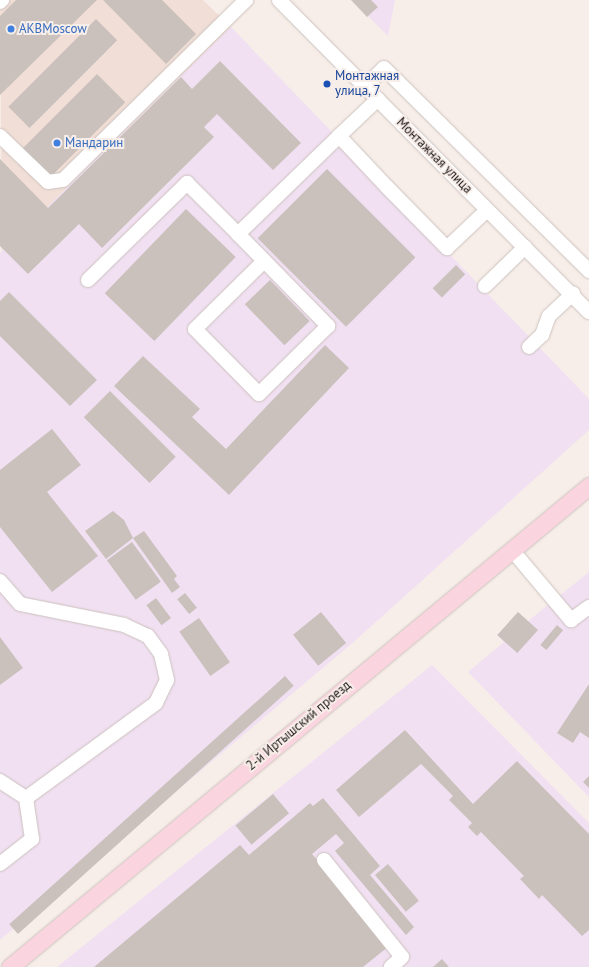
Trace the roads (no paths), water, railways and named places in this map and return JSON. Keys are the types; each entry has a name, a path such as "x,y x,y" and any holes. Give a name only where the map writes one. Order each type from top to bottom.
{"main road":[{"name":"2-й Иртышский проезд","path":"10,967 589,486"}],"street":[{"path":"0,136 48,182 63,180 246,0"},
{"name":"Монтажная улица","path":"279,0 366,86 525,248 573,294 589,312"},
{"path":"366,86 384,68 589,271"},
{"path":"238,234 378,99"},
{"path":"339,136 447,248 488,210"},
{"path":"88,280 187,183 238,234 328,326 259,394 195,329 264,261"},
{"path":"485,286 525,248"},
{"path":"529,347 542,335 549,316 573,294"},
{"path":"512,550 571,620 589,607"},
{"path":"0,581 20,604 124,625 148,636 161,654 167,680 156,703 26,798"},
{"path":"0,781 26,798 32,840 0,864"},
{"path":"324,860 402,958 391,967"}],"place":[{"name":"AKBMoscow","path":"11,29"},
{"name":"Монтажная улица, 7","path":"327,84"},
{"name":"Мандарин","path":"57,143"}]}
